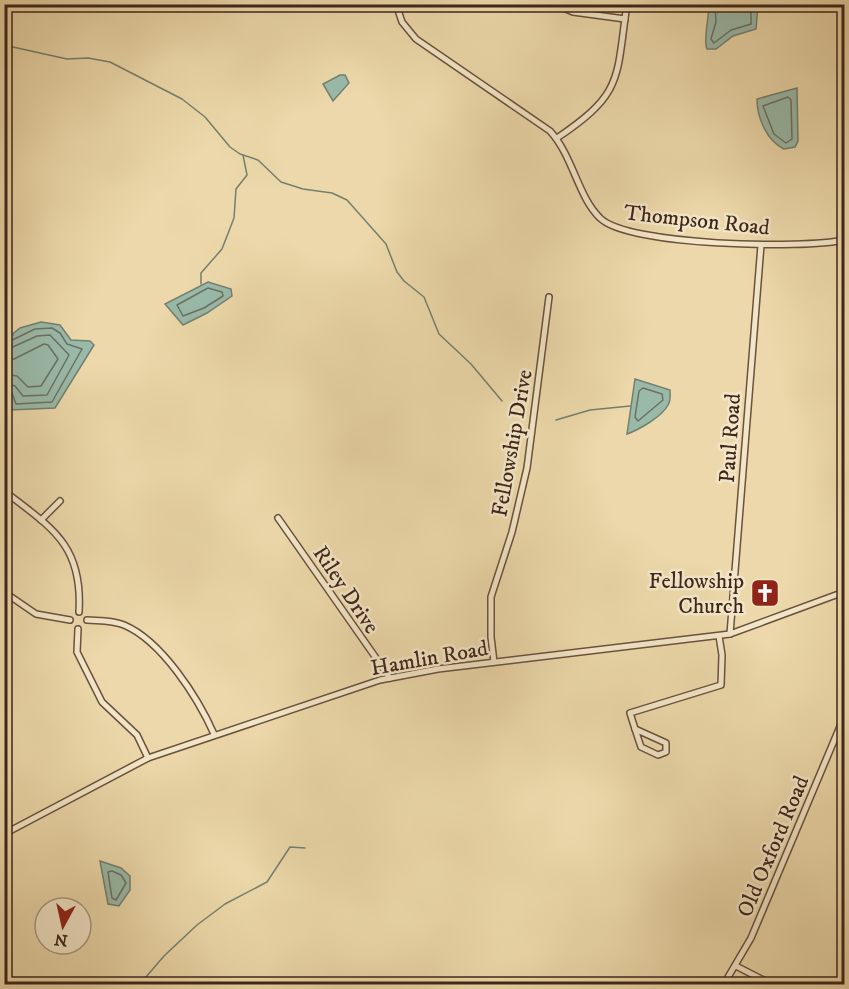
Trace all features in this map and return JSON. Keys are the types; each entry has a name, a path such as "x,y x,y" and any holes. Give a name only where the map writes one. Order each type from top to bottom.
{"street":[{"name":"Thompson Road","path":"396,4 402,22 416,39 534,117 557,138 595,213 612,226 665,237 761,245 812,244 844,240"},
{"path":"554,4 573,12 625,19"},
{"path":"557,138 598,107 609,93 617,76 627,4"},
{"name":"Paul Road","path":"730,634 761,245"},
{"name":"Fellowship Drive","path":"494,662 491,637 491,597 512,532 527,468 549,297"},
{"path":"4,491 41,520 74,559 80,583 79,612"},
{"path":"41,520 60,501"},
{"name":"Riley Drive","path":"278,518 390,678"},
{"path":"4,592 36,614 70,620"},
{"name":"Hamlin Road","path":"4,834 148,758 214,734 390,678 494,662 730,634 844,592"},
{"path":"79,612 85,614 87,620 85,626 78,628 72,626 70,620 73,614 79,612"},
{"path":"87,620 123,625 146,639 192,691 214,734"},
{"path":"78,628 77,652 102,702 137,735 148,758"},
{"path":"635,729 666,743 666,752 658,755 641,747 635,729 630,713 721,685 722,655 719,636"},
{"name":"Old Oxford Road","path":"724,984 736,966 763,912 844,717"},
{"path":"736,966 771,984"}],"water":[{"path":"709,5 758,5 756,29 733,36 716,49 707,49"},
{"path":"340,75 345,75 349,83 333,101 323,84"},
{"path":"797,88 798,141 795,147 784,149 768,135 764,128 757,99"},
{"path":"208,282 231,289 232,296 207,313 183,325 165,304"},
{"path":"41,322 60,325 71,340 90,341 94,345 55,408 10,410 5,380 5,340 20,328"},
{"path":"635,379 670,390 670,400 665,410 655,418 627,434"},
{"path":"100,861 121,868 130,876 130,890 119,906 108,904"}],"waterway":[{"path":"4,45 67,59 88,58 110,62 182,99 205,117 230,147 240,154 258,160 281,182 303,189 332,193 347,200 386,244 397,272 404,281 424,297 439,334 471,364 502,401"},
{"path":"201,284 201,273 222,249 234,218 236,189 247,175 243,155"},
{"path":"4,324 13,335"},
{"path":"556,420 590,410 630,406"},
{"path":"140,984 164,956 197,925 225,904 267,882 290,847 305,848"}],"place":[{"name":"Fellowship Church","path":"765,593"}]}
